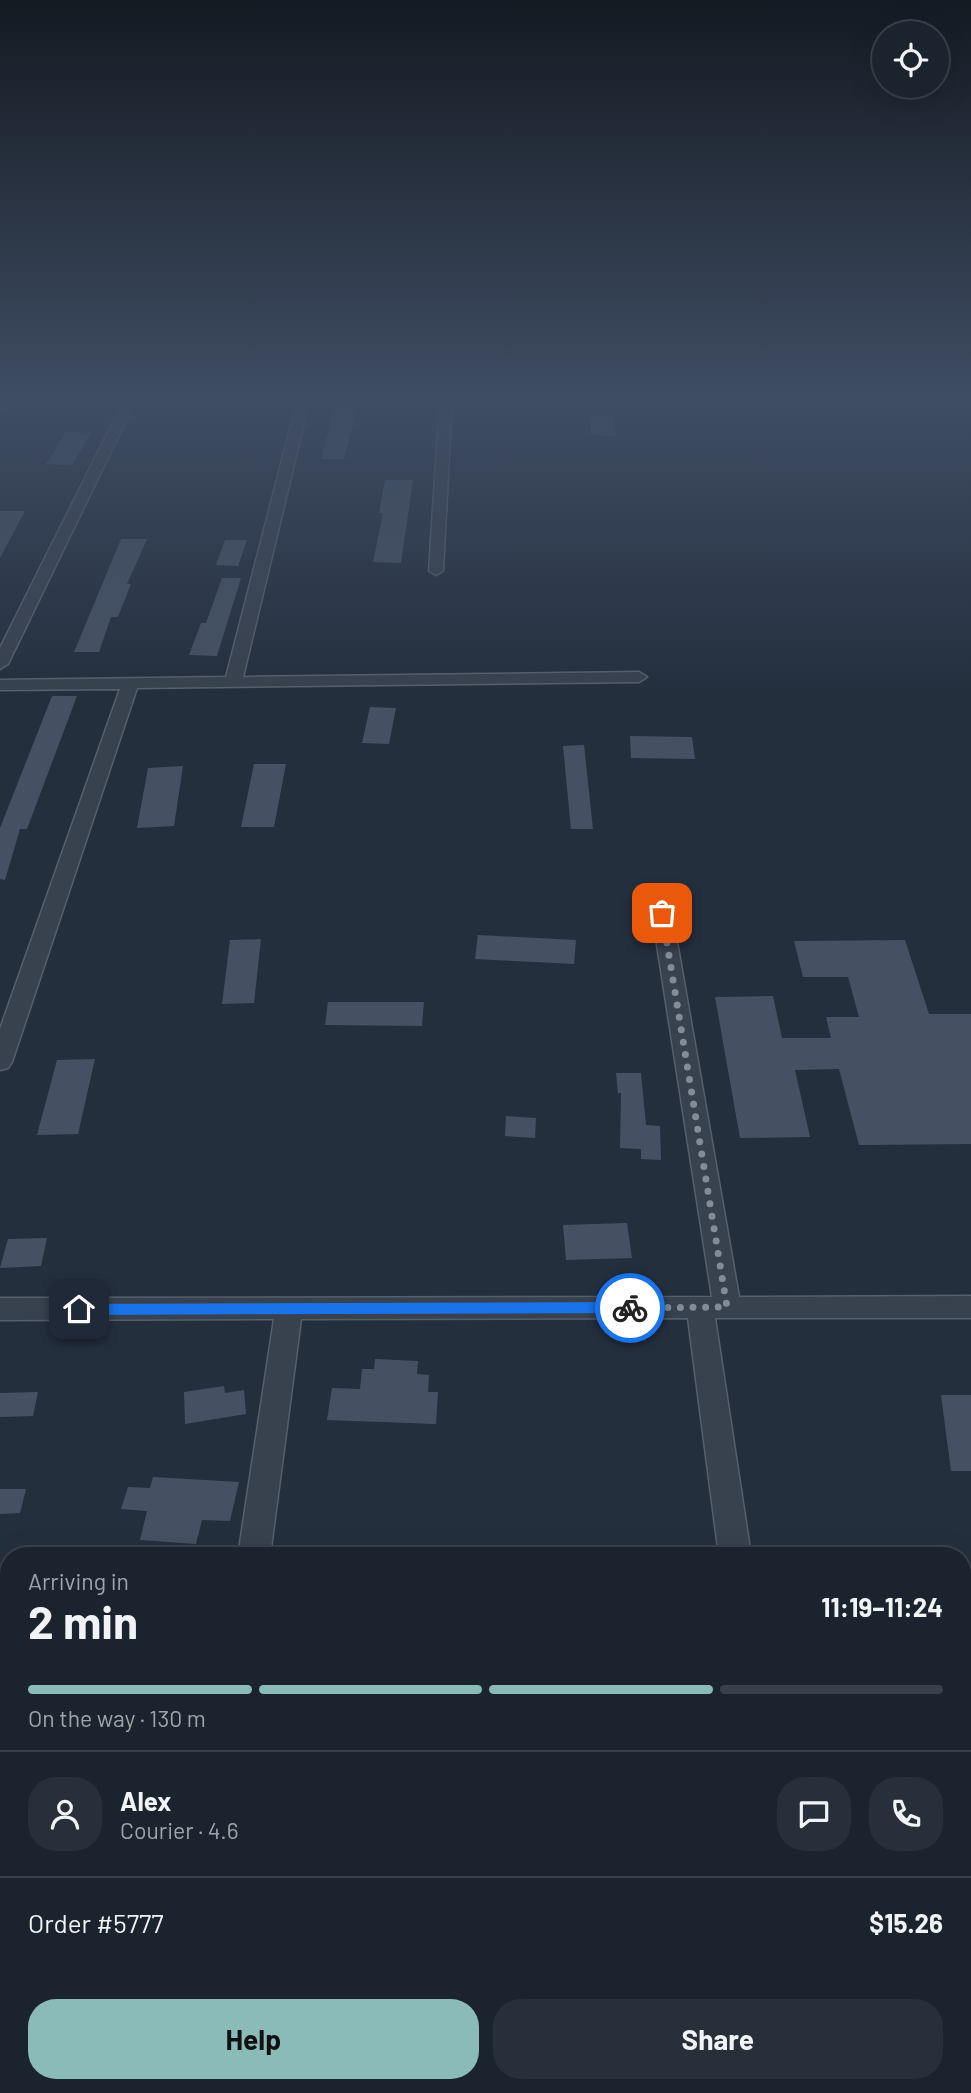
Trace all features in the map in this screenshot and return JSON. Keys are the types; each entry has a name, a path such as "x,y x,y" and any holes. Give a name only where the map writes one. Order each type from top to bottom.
{"street":[{"path":"0,664 83,496"},
{"path":"233,682 280,496"},
{"path":"436,571 440,496"},
{"path":"0,685 639,677"},
{"path":"0,1062 130,683"},
{"path":"662,913 714,1307 734,1547"},
{"path":"0,1310 971,1307"},
{"path":"255,1547 289,1309"}],"building":[{"path":"382,496 411,496 401,563 373,562 383,513 379,513"},
{"path":"0,511 25,511 0,558"},
{"path":"121,539 147,539 127,584 131,584 118,617 111,617 99,652 74,652"},
{"path":"225,540 247,540 238,566 216,565"},
{"path":"222,578 241,578 217,656 189,655 201,623 206,623"},
{"path":"52,696 77,696 27,829 20,829 5,880 0,879 0,828"},
{"path":"370,707 396,708 389,744 362,743"},
{"path":"630,736 692,737 695,759 631,758"},
{"path":"584,745 593,829 571,829 563,746"},
{"path":"254,764 286,764 274,827 241,827"},
{"path":"183,766 174,826 137,828 148,768"},
{"path":"478,935 576,940 574,964 475,959"},
{"path":"261,939 254,1003 222,1004 230,940"},
{"path":"905,940 929,1014 971,1014 971,1144 859,1145 839,1069 795,1070 810,1137 740,1138 715,997 773,996 782,1038 831,1038 826,1017 859,1017 848,977 803,977 794,941"},
{"path":"328,1002 424,1002 422,1026 325,1025"},
{"path":"95,1059 78,1134 37,1135 57,1060"},
{"path":"616,1073 641,1073 646,1125 660,1126 661,1160 641,1159 641,1149 620,1148 621,1093 618,1093"},
{"path":"506,1116 536,1118 535,1138 505,1136"},
{"path":"627,1223 632,1258 566,1260 563,1225"},
{"path":"47,1238 41,1266 0,1268 8,1239"},
{"path":"375,1359 418,1361 417,1374 429,1375 428,1392 438,1392 436,1424 327,1420 332,1388 360,1389 362,1369 374,1369"},
{"path":"224,1386 225,1393 244,1390 246,1414 185,1424 184,1392"},
{"path":"38,1392 33,1416 0,1417 0,1393"},
{"path":"941,1395 971,1395 971,1471 951,1471"},
{"path":"153,1477 239,1482 230,1521 202,1520 196,1544 140,1540 147,1511 121,1509 128,1487 150,1488"},
{"path":"0,1489 26,1489 20,1513 0,1514"}],"way so far":[{"path":"630,1308 727,1307 662,913"}],"route":[{"path":"79,1309 630,1308"}]}
